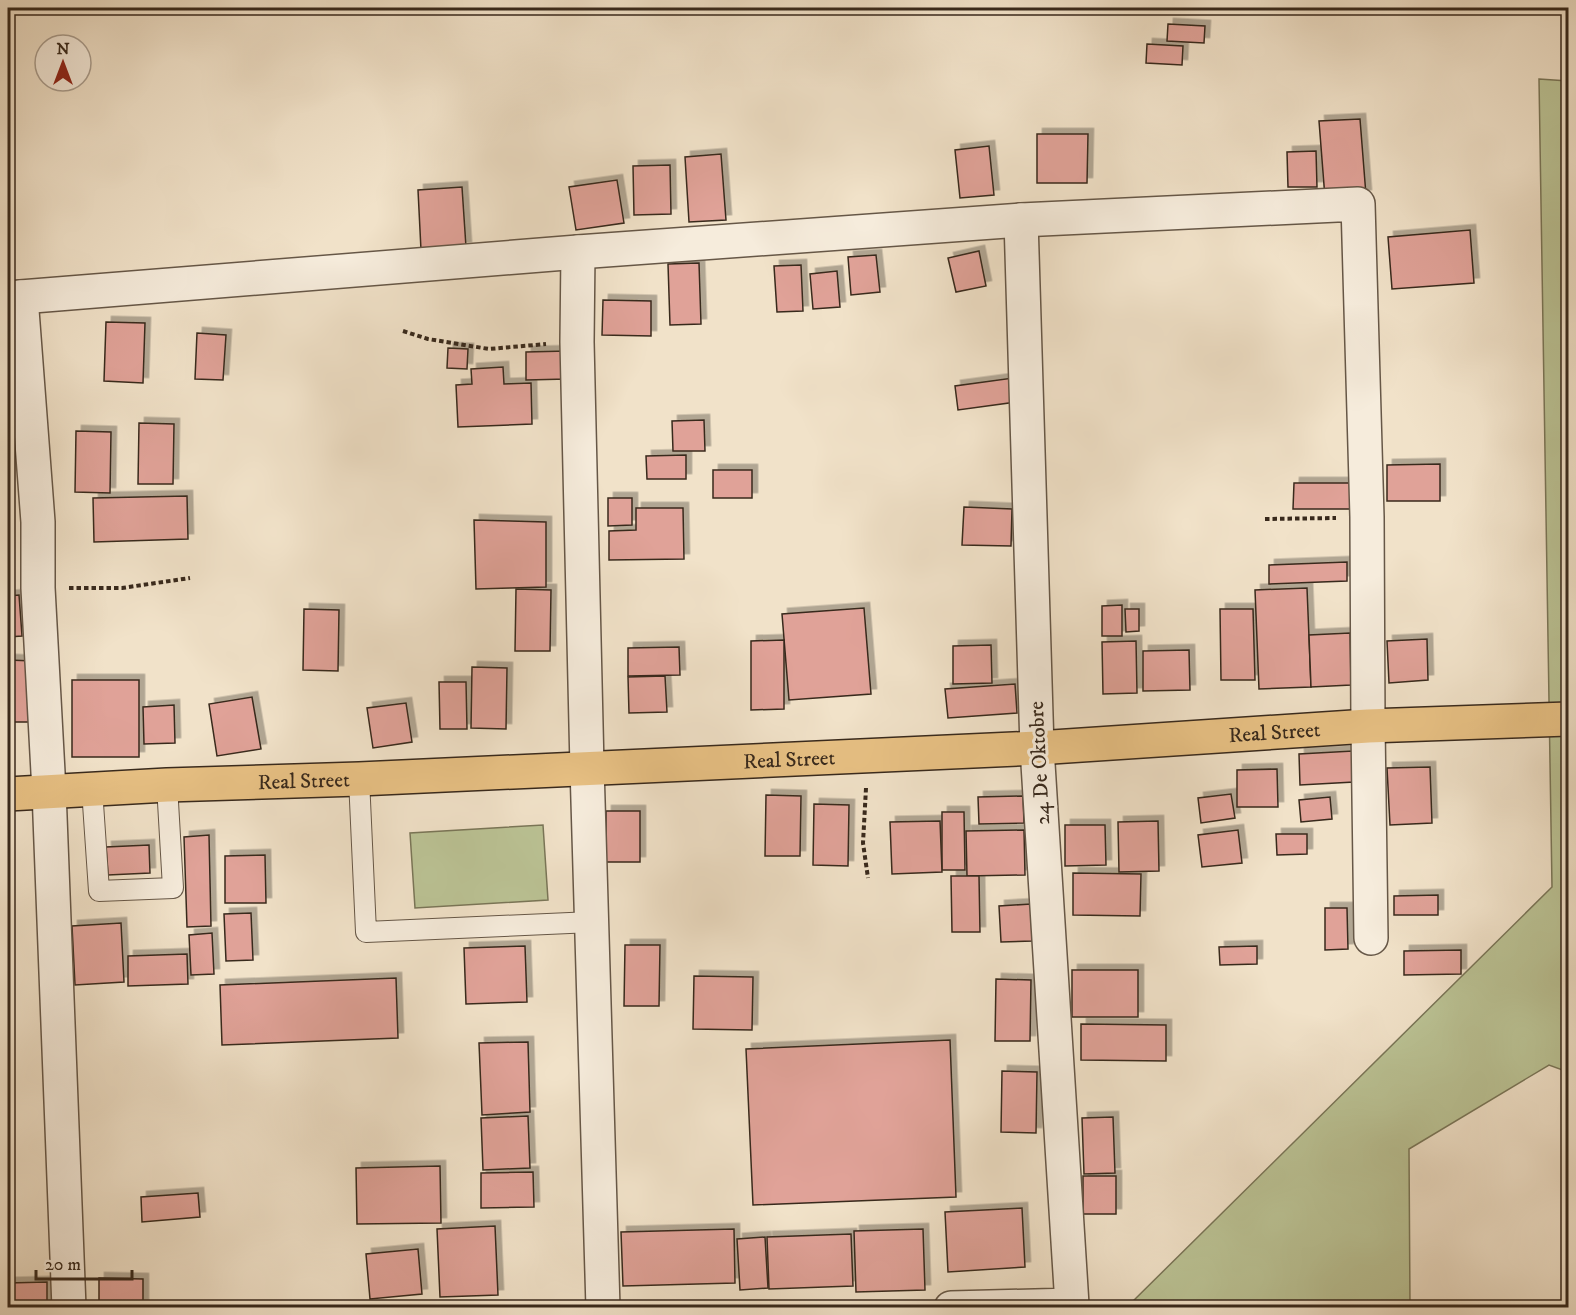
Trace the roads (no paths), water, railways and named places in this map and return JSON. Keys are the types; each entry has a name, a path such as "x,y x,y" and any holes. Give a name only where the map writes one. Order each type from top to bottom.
{"highway":[{"name":"Real Street","path":"8,794 168,785 359,779 1037,748 1368,726 1569,719"}],"street":[{"path":"69,1308 49,791 38,588 38,522 14,298 578,252 1021,220 1358,204 1367,517 1371,938"},
{"name":"24 De Oktobre","path":"951,1308 1072,1305 1037,748 1021,220"},
{"path":"578,252 577,342 587,767 603,1308"}],"lane":[{"path":"359,779 366,932 592,922"},
{"path":"92,789 99,891 173,888 168,785"}]}
